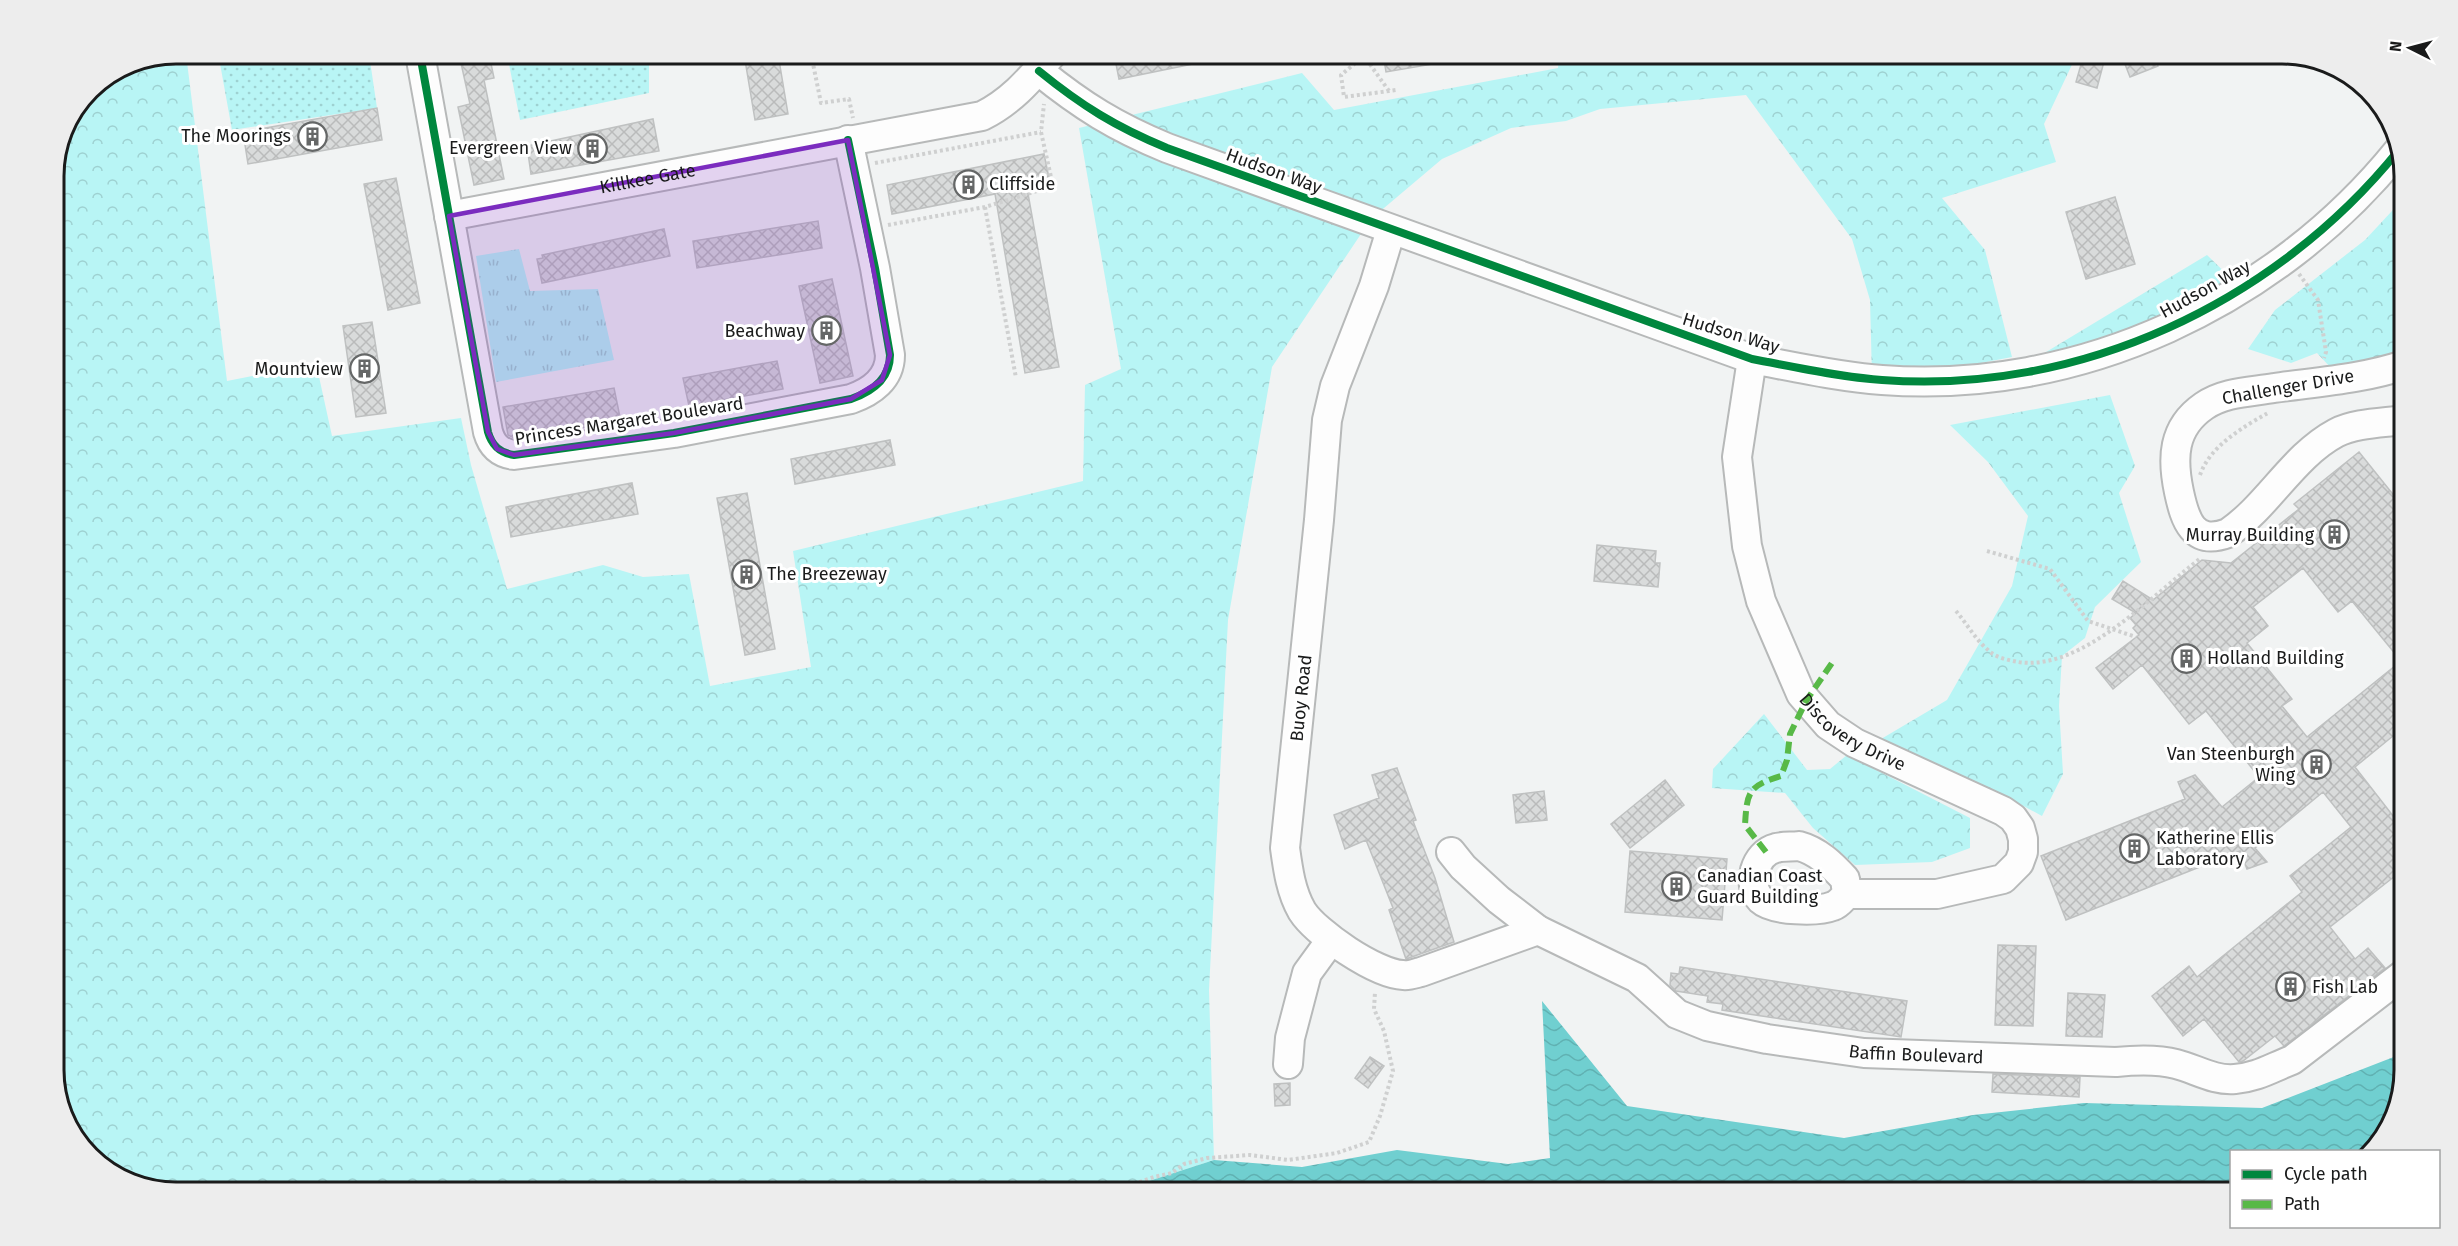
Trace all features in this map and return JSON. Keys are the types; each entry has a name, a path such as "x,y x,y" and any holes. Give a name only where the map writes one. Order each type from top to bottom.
{"street":[{"name":"Princess Margaret Boulevard","path":"422,64 488,432 493,445 502,453 514,455 674,433 851,399 874,388 882,380 890,363 860,147"},
{"path":"860,147 982,116 1000,108 1024,88 1043,64"},
{"name":"Hudson Way","path":"1047,64 1093,113 1126,132 1752,359 1827,373 1883,380 1985,378 2030,371 2074,362 2118,348 2186,321 2222,302 2258,278 2338,216 2392,159"},
{"name":"Killkee Gate","path":"449,216 860,147"},
{"name":"Buoy Road","path":"1391,230 1374,286 1335,386 1327,420 1320,520 1285,848 1289,879 1303,911 1331,940 1376,967 1403,976 1538,930"},
{"name":"Discovery Drive","path":"1752,359 1737,457 1746,536 1761,601 1801,694 1828,725 1855,743 2003,811 2016,823 2023,839 2023,852 2019,863 2003,879 1937,894 1847,894"},
{"name":"Challenger Drive","path":"2393,367 2230,395 2200,408 2181,433 2174,456 2186,521 2204,535 2220,536 2228,533 2308,455 2335,434 2393,422"},
{"name":"Baffin Boulevard","path":"1450,852 1499,900 1538,930 1638,978 1677,1014 1707,1026 1767,1039 1864,1053 2116,1062 2142,1060 2175,1064 2208,1076 2235,1079 2256,1076 2292,1060 2394,982"},
{"path":"1288,1064 1290,1038 1308,973 1331,940"}],"path":[{"path":"813,64 821,103 849,99 853,118 863,117"},
{"path":"1353,64 1341,75 1344,97 1396,90"},
{"path":"1370,64 1389,91"},
{"path":"879,227 985,207 1053,186 1041,132 1044,100"},
{"path":"875,163 1041,132"},
{"path":"860,147 875,163"},
{"path":"873,171 875,163"},
{"path":"985,207 1016,378"},
{"path":"2299,273 2318,300 2326,352 2324,357"},
{"path":"2199,478 2202,469 2214,453 2235,434 2247,424 2277,410"},
{"path":"1988,551 2050,569 2088,621 2136,638"},
{"path":"1956,611 1989,651 2005,660 2034,664 2081,649 2112,630 2200,558 2208,557"},
{"path":"1140,1182 1172,1173 1184,1164 1207,1158 1250,1155 1288,1160 1337,1153 1369,1142 1380,1116 1393,1071 1383,1031 1374,1009 1376,967"}],"highlighted area":[{"path":"848,140 890,355 882,380 851,399 674,433 514,455 497,449 488,432 449,216"}],"green space":[{"path":"187,64 227,381 316,363 332,436 461,418 471,465 507,589 603,565 643,577 689,574 710,686 811,667 793,551 1083,481 1085,385 1121,369 1079,128 1302,73 1334,110 1558,68 1558,64 2072,64 2044,124 2056,162 1942,198 1985,250 2012,357 1950,369 1872,377 1870,300 1852,239 1746,95 1600,109 1566,121 1511,128 1442,159 1371,219 1272,367 1228,620 1209,990 1214,1160 1146,1182 176,1182 140,1176 114,1163 103,1154 83,1132 76,1119 70,1106 65,1077 65,162 68,147 79,120 97,97 120,79 140,70 162,65"},
{"path":"220,64 370,64 377,108 232,130"},
{"path":"509,64 649,64 649,93 520,120"},
{"path":"2393,210 2393,356 2332,369 2317,353 2291,363 2248,349 2275,310 2365,240"},
{"path":"519,249 530,291 598,289 614,360 496,382 476,256"},
{"path":"2207,255 2240,287 2008,375"},
{"path":"2110,395 2135,466 2119,493 2141,562 2095,607 2085,638 2062,656 2059,706 2063,774 2042,816 2018,803 1876,742 1947,700 2012,586 2028,516 1988,462 1950,425"},
{"path":"1764,714 1807,770 1830,769 1847,755 1970,818 1970,848 1932,862 1855,865 1813,828 1785,793 1712,788 1713,769"}],"water":[{"path":"1542,1001 1627,1106 1844,1138 1973,1115 2084,1103 2262,1108 2394,1057 2388,1106 2375,1132 2360,1150 2230,1150 2230,1182 1146,1182 1214,1160 1302,1167 1397,1150 1508,1164 1550,1158"}],"building":[{"path":"461,64 491,64 494,78 484,80 504,179 474,185 458,107 470,104"},
{"path":"746,64 780,64 788,114 755,120"},
{"path":"1116,64 1193,64 1119,79"},
{"path":"1385,64 1433,64 1386,72"},
{"path":"2081,64 2103,64 2097,88 2076,82"},
{"path":"2125,64 2157,64 2158,66 2130,77"},
{"name":"The Moorings","path":"377,108 382,140 248,164 243,132"},
{"name":"Evergreen View","path":"653,119 659,151 531,174 527,146"},
{"path":"1044,154 1050,183 1027,188 1059,367 1025,373 995,194 892,214 887,185"},
{"path":"396,178 420,303 388,310 364,184"},
{"path":"2115,197 2135,264 2086,279 2066,212"},
{"path":"818,221 822,248 697,268 693,241"},
{"path":"664,229 670,256 542,283 537,259 543,258 542,255"},
{"name":"Beachway","path":"832,279 853,376 820,383 799,286"},
{"name":"Mountview","path":"372,322 386,413 356,417 343,326"},
{"path":"777,361 783,389 689,406 683,378"},
{"path":"614,388 621,422 514,438 508,435 503,407"},
{"path":"890,440 895,465 795,484 791,459"},
{"path":"2359,452 2393,495 2394,652 2352,601 2338,612 2303,568 2253,607 2268,626 2247,643 2292,699 2282,706 2307,737 2394,667 2394,735 2355,767 2394,817 2394,877 2330,927 2355,959 2368,948 2385,968 2284,1046 2275,1036 2239,1062 2204,1019 2183,1036 2152,996 2189,966 2197,977 2302,892 2290,876 2351,827 2323,792 2255,848 2267,862 2247,869 2240,851 2066,920 2041,856 2185,799 2178,782 2195,775 2222,807 2259,777 2206,711 2189,724 2142,665 2113,689 2096,668 2139,635 2133,628 2136,625 2130,618 2136,613 2112,599 2123,581 2153,600 2202,560 2231,563 2299,509 2294,504"},
{"path":"632,483 638,514 511,537 506,507"},
{"name":"The Breezeway","path":"747,493 775,649 745,655 717,498"},
{"path":"1597,545 1656,551 1655,563 1660,563 1658,587 1594,581"},
{"path":"1397,768 1416,820 1413,821 1435,878 1454,942 1406,959 1389,910 1393,908 1366,840 1345,849 1334,815 1379,798 1372,775"},
{"path":"1665,780 1684,805 1630,848 1611,824"},
{"path":"1544,791 1547,820 1516,823 1513,795"},
{"name":"Canadian Coast Guard Building","path":"1630,851 1727,859 1722,920 1625,912"},
{"path":"1998,945 2036,946 2033,1026 1995,1025"},
{"path":"1680,967 1907,1001 1901,1037 1722,1010 1723,1004 1707,1002 1708,996 1676,991 1670,985 1671,973 1679,974"},
{"path":"2068,993 2105,995 2102,1037 2066,1036"},
{"path":"1370,1057 1384,1066 1368,1088 1355,1078"},
{"path":"1993,1074 2080,1077 2079,1097 1992,1092"},
{"path":"1290,1083 1290,1105 1275,1106 1274,1084"}],"marked path":[{"path":"1766,852 1745,825 1751,792 1762,783 1781,776 1787,760 1790,734 1806,701 1834,660"}],"cycle path":[{"path":"422,64 488,432 497,448 514,455 674,433 851,399 866,393 878,383 887,371 890,355 875,268 848,140"},
{"path":"1039,71 1100,115 1167,148 1752,359 1866,379 1956,381 2028,372 2099,354 2168,328 2233,294 2293,253 2349,205 2392,158"}],"place":[{"name":"The Moorings","path":"312,136"},
{"name":"Evergreen View","path":"593,148"},
{"name":"Cliffside","path":"968,184"},
{"name":"Beachway","path":"826,331"},
{"name":"Mountview","path":"364,369"},
{"name":"Murray Building","path":"2335,535"},
{"name":"The Breezeway","path":"746,574"},
{"name":"Holland Building","path":"2186,658"},
{"name":"Van Steenburgh Wing","path":"2316,764"},
{"name":"Katherine Ellis Laboratory","path":"2135,848"},
{"name":"Canadian Coast Guard Building","path":"1676,886"},
{"name":"Fish Lab","path":"2291,987"}]}
